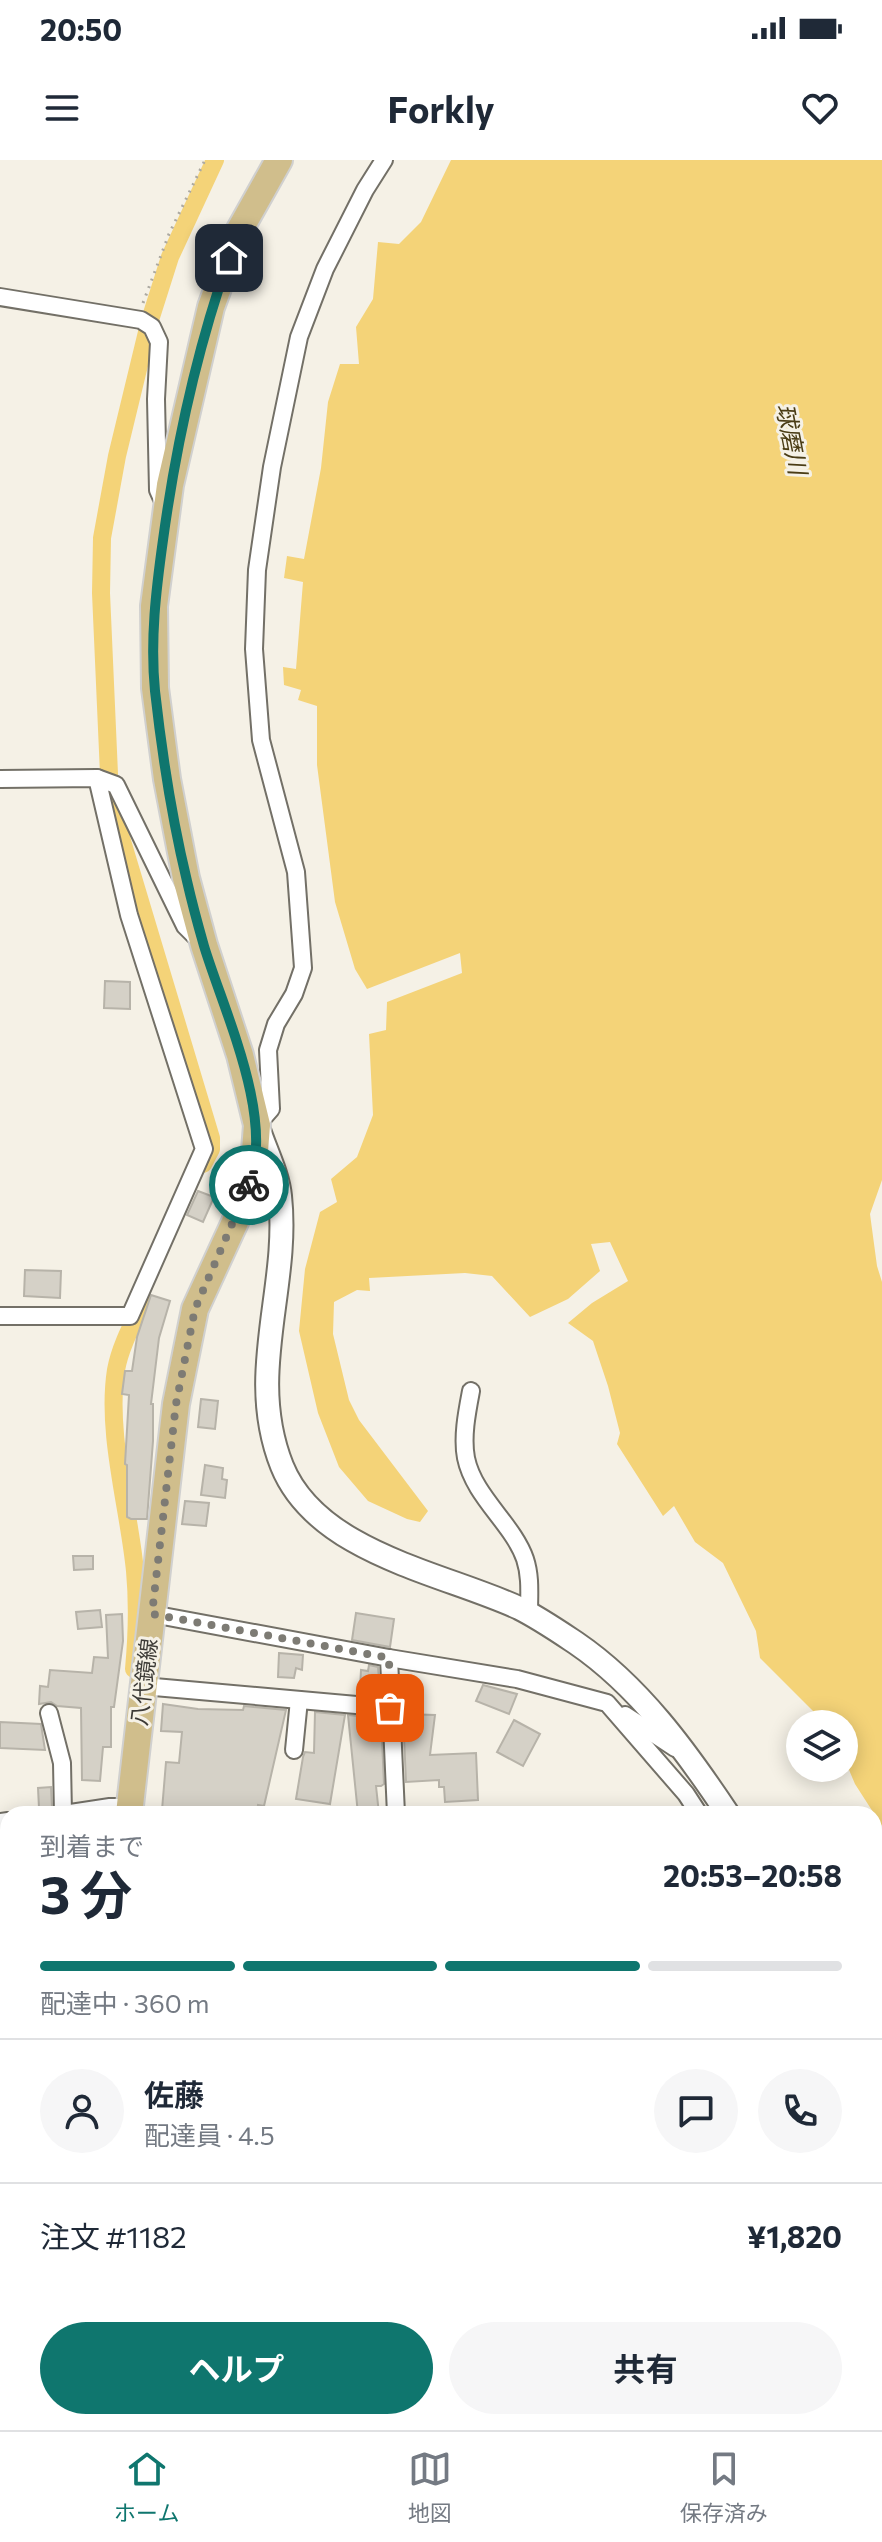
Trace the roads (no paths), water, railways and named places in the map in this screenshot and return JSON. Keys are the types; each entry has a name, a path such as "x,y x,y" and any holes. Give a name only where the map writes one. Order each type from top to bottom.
{"main road":[{"name":"八代鏡線","path":"129,1806 176,1404 195,1309 253,1177 257,1125 240,1055 186,878 167,779 155,688 154,606 170,485 211,307 238,233 279,160"}],"street":[{"path":"384,160 365,190 325,269 299,337 272,467 257,570 254,649 261,740 296,872 303,968 294,994 276,1024 268,1050 271,1109 257,1125 280,1193 282,1235 265,1380 269,1430 283,1469 308,1506 366,1549 529,1614 579,1645 622,1681 691,1759 723,1806"},
{"path":"0,297 141,320 152,327 159,342 156,399 158,490 167,512"},
{"path":"0,1316 130,1316 204,1149 129,915 97,778"},
{"path":"0,779 97,778 116,785 185,926 204,945"},
{"path":"471,1391 465,1423 466,1458 475,1483 524,1556 530,1579 529,1614"},
{"path":"152,1614 517,1679 607,1703 691,1759"},
{"path":"389,1658 396,1806"},
{"path":"143,1686 390,1708"},
{"path":"294,1750 299,1700"},
{"path":"607,1703 694,1806"},
{"path":"49,1713 62,1763 64,1806"}],"water":[{"name":"球磨川","path":"451,160 882,160 882,1180 870,1214 882,1282 882,1806 869,1806 854,1782 858,1782 858,1710 812,1710 760,1658 756,1631 723,1563 695,1542 674,1506 663,1516 617,1444 620,1433 593,1341 568,1323 592,1303 628,1281 610,1242 591,1244 600,1271 568,1299 530,1317 492,1276 465,1273 369,1278 370,1291 357,1290 334,1302 333,1334 349,1400 359,1420 428,1511 420,1522 368,1501 339,1467 318,1413 299,1331 305,1269 320,1212 337,1202 331,1179 357,1157 373,1115 369,1034 386,1030 387,1002 462,973 460,953 367,989 355,969 335,902 317,765 317,706 298,700 301,690 284,685 283,667 296,669 303,582 284,578 287,556 304,559 321,468 328,402 340,364 359,364 356,327 373,299 378,242 399,244 421,222"}],"waterway":[{"path":"150,320 170,257 215,160"},
{"path":"109,774 101,593 102,538 117,456 147,332"},
{"path":"110,788 116,821 211,1138 211,1149 203,1164"},
{"path":"134,1669 136,1583 116,1445 114,1394 120,1353 143,1302"}]}
